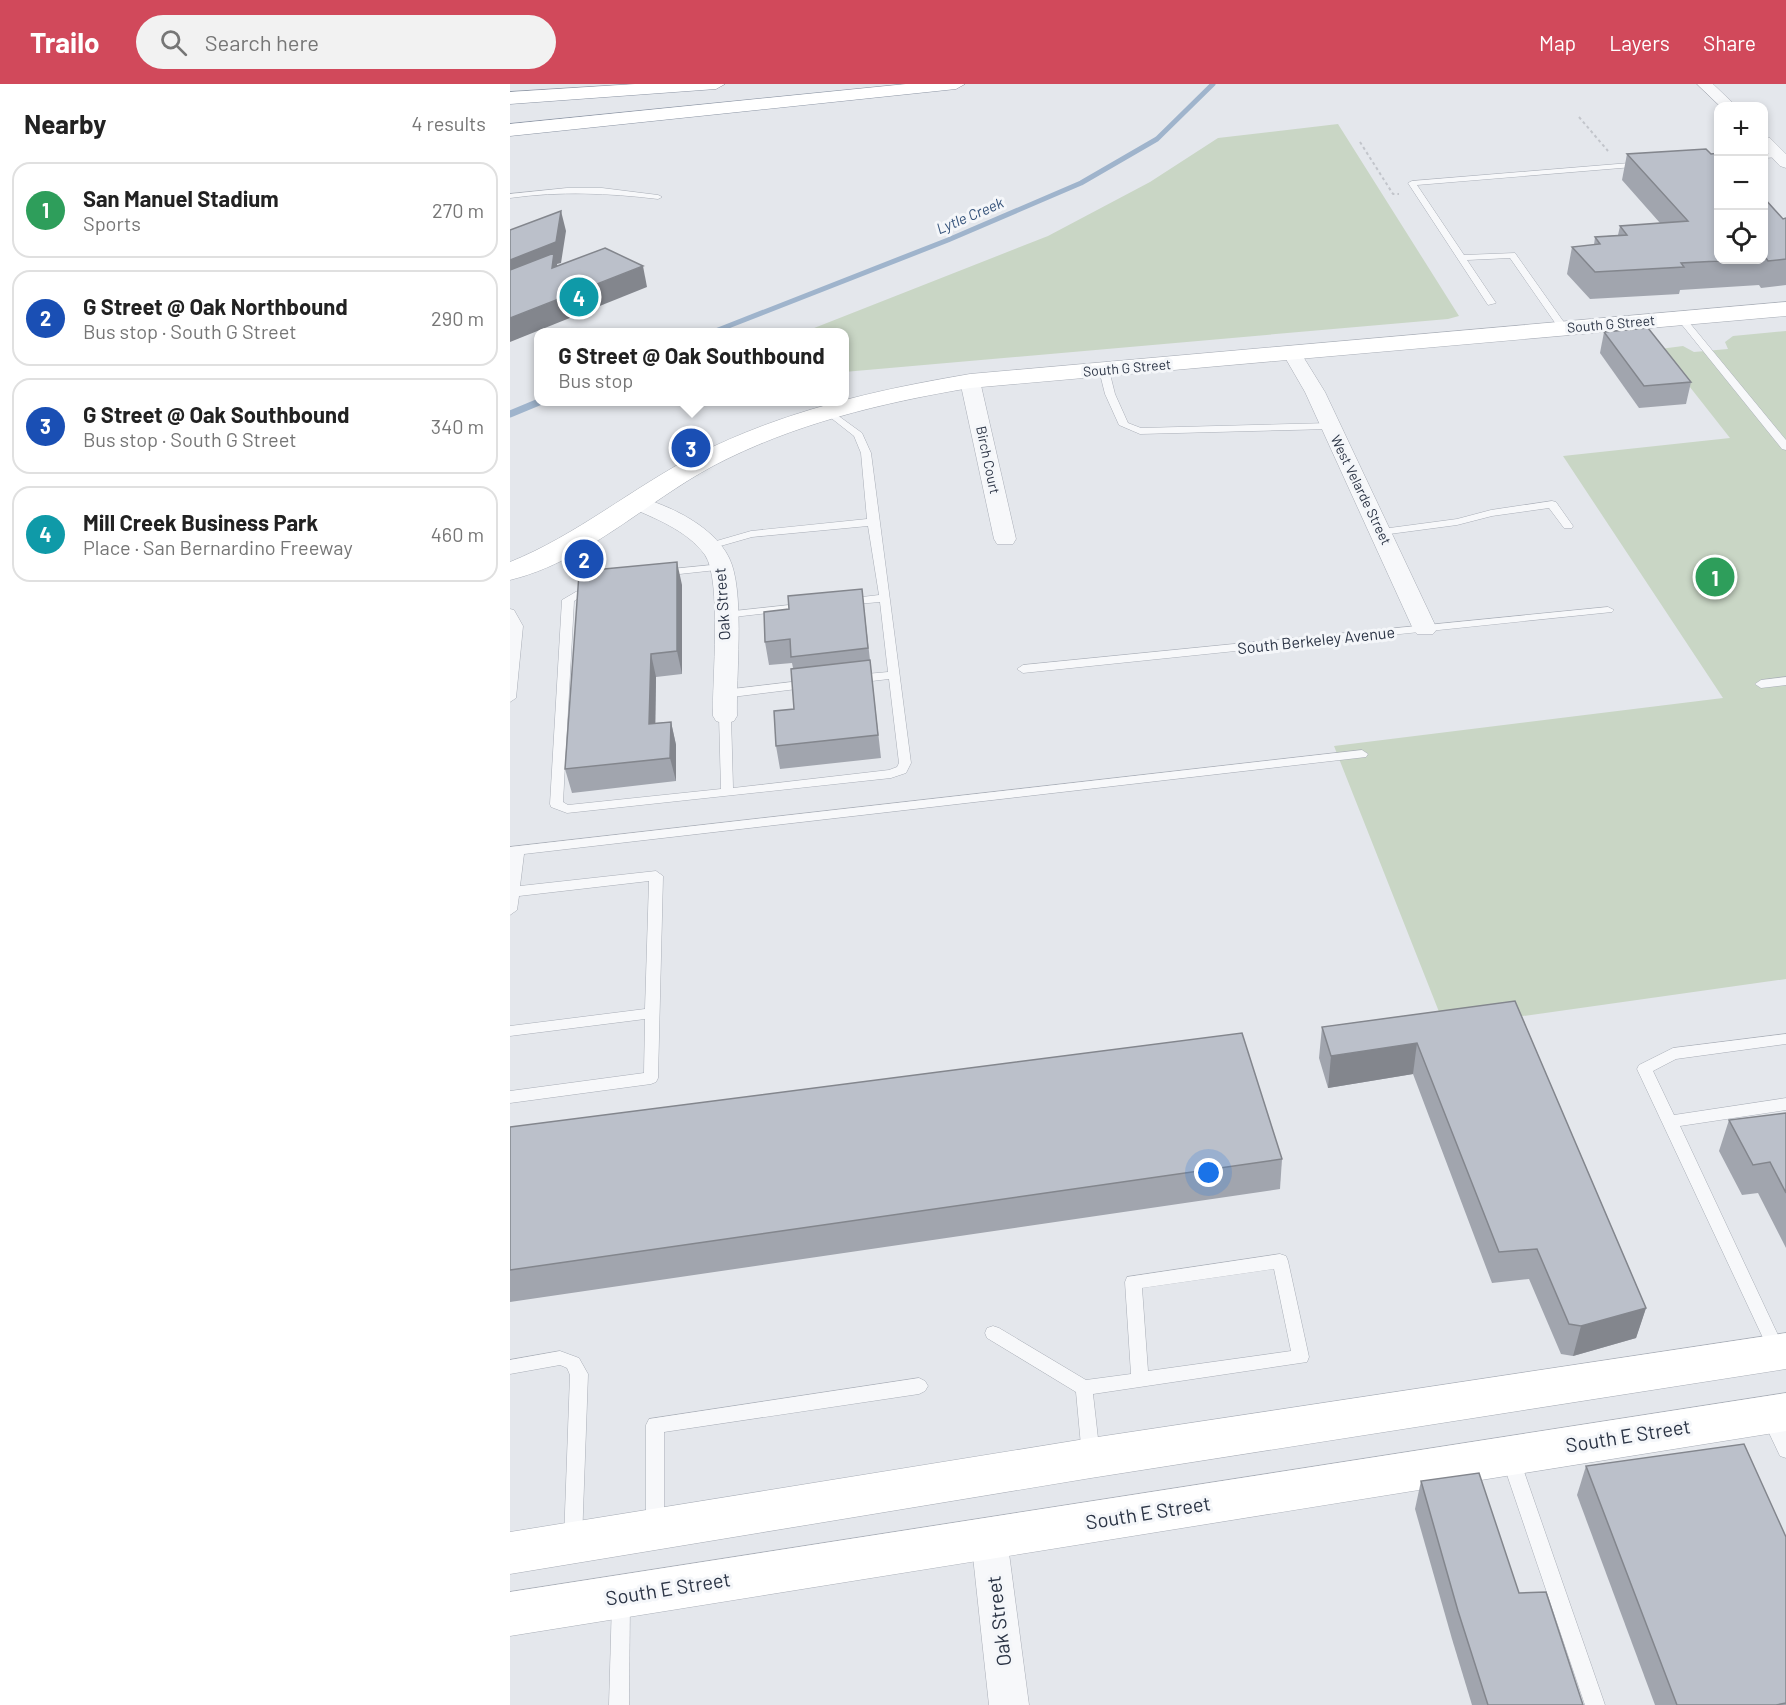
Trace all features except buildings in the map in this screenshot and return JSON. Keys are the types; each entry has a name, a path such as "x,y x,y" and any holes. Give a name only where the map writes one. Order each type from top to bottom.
{"main road":[{"path":"510,98 716,84"},
{"path":"510,130 956,84"},
{"name":"South G Street","path":"510,572 558,551 705,460 768,432 893,394 970,381 1786,309"},
{"path":"510,1553 1090,1458 1782,1352"},
{"name":"South E Street","path":"510,1614 1509,1455 1780,1425"}],"street":[{"path":"1704,84 1724,102"},
{"name":"West Velarde Street","path":"1292,354 1315,392 1382,532 1425,629"},
{"name":"Birch Court","path":"970,381 1005,539"},
{"name":"Oak Street","path":"634,502 668,517 710,546 722,567 725,716"},
{"name":"Oak Street","path":"989,1538 1009,1705"}],"lane":[{"path":"1491,303 1412,183 1647,164"},
{"path":"510,196 552,189 584,188 658,196"},
{"path":"1462,258 1512,255 1563,328"},
{"path":"1681,318 1786,447"},
{"path":"1104,370 1110,394 1124,425 1140,431 1298,429 1330,426"},
{"path":"604,577 568,600 556,804 567,809 891,774 902,770 905,763 866,453 858,435 829,412"},
{"path":"1382,532 1457,522 1491,513 1552,504 1568,526"},
{"path":"710,546 751,534 873,522"},
{"path":"651,573 722,567"},
{"path":"724,615 885,598"},
{"name":"South Berkeley Avenue","path":"1023,669 1608,610"},
{"path":"510,612 514,627 510,698"},
{"path":"839,680 894,675"},
{"path":"1761,684 1786,681"},
{"path":"724,693 817,683"},
{"path":"725,716 727,793"},
{"path":"510,910 514,851 1362,754"},
{"path":"510,1096 651,1078 656,876 512,892"},
{"path":"510,1031 652,1013"},
{"path":"1782,1352 1644,1069 1673,1054 1786,1039"},
{"path":"1670,1122 1786,1104"},
{"path":"993,1333 1084,1388 1302,1357 1280,1261 1133,1282 1140,1379"},
{"path":"510,1367 560,1358 573,1363 579,1374 573,1542"},
{"path":"655,1529 655,1425 919,1386"},
{"path":"1084,1388 1090,1458"},
{"path":"1509,1455 1595,1705"},
{"path":"619,1705 621,1596"}],"path":[{"path":"1579,117 1621,166"}],"green space":[{"path":"1338,124 1459,316 1448,319 849,372 849,328 814,328 1048,236 1150,182 1218,138"},
{"path":"1786,331 1786,979 1445,1027 1334,746 1723,698 1563,456 1730,438 1660,349 1683,346 1694,352 1728,349 1725,342 1733,336"}],"waterway":[{"name":"Lytle Creek","path":"723,328 948,240 1081,183 1157,139 1213,84"},
{"name":"Lytle Creek","path":"510,414 534,404"}],"place":[{"name":"Mill Creek Business Park","path":"579,297"},
{"name":"G Street @ Oak Southbound","path":"691,448"},
{"name":"G Street @ Oak Northbound","path":"584,559"},
{"name":"San Manuel Stadium","path":"1715,577"}]}
